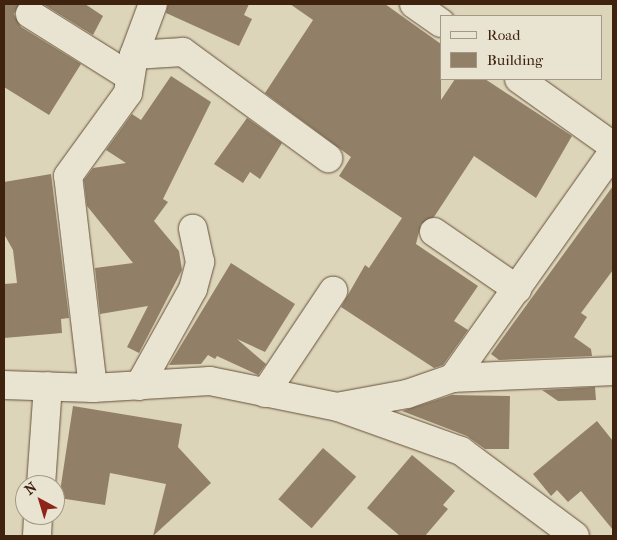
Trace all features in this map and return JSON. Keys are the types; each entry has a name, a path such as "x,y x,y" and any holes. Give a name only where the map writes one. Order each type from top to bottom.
{"street":[{"path":"93,388 68,176 128,93 132,66 154,4"},
{"path":"414,4 440,22"},
{"path":"30,14 132,66 183,52 328,158"},
{"path":"520,80 613,146"},
{"path":"453,378 613,152"},
{"path":"139,386 193,289 200,262 193,229"},
{"path":"434,232 517,288"},
{"path":"265,393 332,290"},
{"path":"338,407 406,394 453,378 613,371"},
{"path":"4,385 93,388 210,382 338,407 461,451 575,536"},
{"path":"42,475 48,386"}],"building":[{"path":"4,4 19,4 14,14 21,27 81,64 49,115 4,87"},
{"path":"43,4 85,4 103,16 93,35"},
{"path":"168,4 249,4 244,15 252,19 239,46 166,13"},
{"path":"290,4 385,4 440,43 441,100 454,80 487,80 572,136 536,198 474,156 434,217 421,224 416,244 478,286 454,321 468,330 443,365 434,368 341,307 365,265 369,268 402,218 339,176 351,157 265,93 313,20"},
{"path":"171,76 211,102 163,199 168,202 154,221 179,251 182,270 139,353 127,347 148,306 100,314 95,268 133,263 87,206 84,180 93,168 126,163 106,150 132,114 141,120"},
{"path":"247,118 282,143 260,179 250,172 243,183 214,164"},
{"path":"51,174 69,318 61,319 62,333 4,338 4,284 17,283 13,250 4,234 4,182"},
{"path":"613,186 613,270 581,313 587,317 574,337 591,349 592,356 499,360 491,354"},
{"path":"231,263 295,304 265,352 237,339 266,364 258,375 217,356 215,359 208,355 201,364 169,365"},
{"path":"595,387 596,400 558,401 542,390"},
{"path":"452,395 510,396 509,449 485,449 467,436 402,411"},
{"path":"73,406 182,424 178,447 211,483 153,536 166,484 110,473 105,505 65,499 65,475 62,475"},
{"path":"597,421 613,441 613,530 581,491 568,502 557,490 551,496 533,474"},
{"path":"323,448 356,477 312,528 278,499"},
{"path":"412,455 455,491 443,505 448,509 425,536 400,536 367,508"}]}
